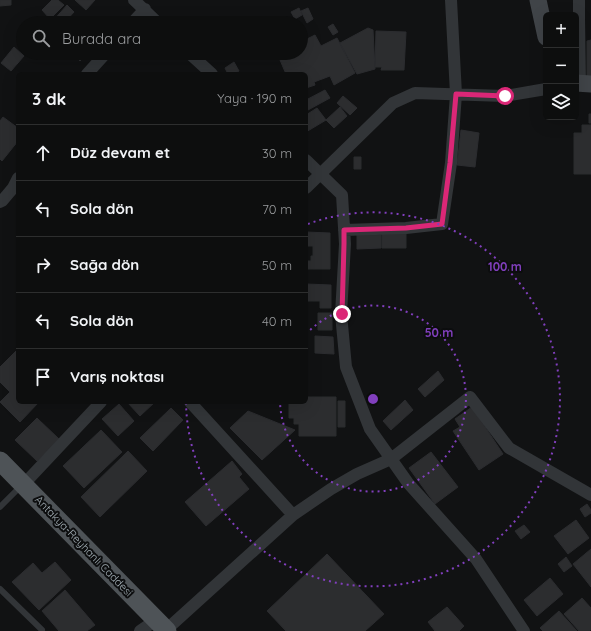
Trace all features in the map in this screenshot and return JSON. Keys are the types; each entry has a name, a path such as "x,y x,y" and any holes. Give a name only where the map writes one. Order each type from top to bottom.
{"main road":[{"name":"Antakya-Reyhanlı Caddesi","path":"0,461 163,627"}],"street":[{"path":"134,0 152,16"},
{"path":"344,230 406,228 442,224 451,156 456,94 452,0"},
{"path":"538,0 543,23"},
{"path":"579,0 582,84"},
{"path":"138,16 145,9"},
{"path":"89,72 100,60"},
{"path":"197,60 210,72"},
{"path":"308,186 394,103 415,93 505,96 543,90"},
{"path":"308,162 342,195 344,230 342,314 346,367 370,429 408,483 476,559 522,630"},
{"path":"0,202 13,188 16,182"},
{"path":"140,631 163,627 293,515 356,474 391,459 470,397 509,448 591,495"},
{"path":"24,484 99,404"},
{"path":"192,404 293,515"}],"lane":[{"path":"0,507 24,484"},
{"path":"0,589 42,630"}],"building":[{"path":"0,0 11,0 11,5 0,6"},
{"path":"52,0 58,0 64,5 53,16 47,16 42,10"},
{"path":"75,0 95,0 86,10"},
{"path":"67,5 74,12 70,16 57,16"},
{"path":"299,8 302,15 293,16 291,12"},
{"path":"308,8 313,19 308,22 308,16 304,16 301,11"},
{"path":"333,24 338,32 333,35 328,27"},
{"path":"368,28 373,30 375,69 357,74 340,43"},
{"path":"376,31 406,32 404,70 381,70 382,67 375,67"},
{"path":"315,35 321,46 337,38 355,73 334,85 330,76 314,82 315,85 308,87 308,72 285,72 280,60 308,60 308,38"},
{"path":"591,40 591,76 587,76 587,41"},
{"path":"14,47 16,49 16,60 21,60 11,71 1,63"},
{"path":"234,62 239,71 227,72 225,68"},
{"path":"325,90 330,98 308,110 308,99"},
{"path":"343,96 357,108 350,115 337,103"},
{"path":"340,107 347,116 334,128 326,120"},
{"path":"317,108 326,120 308,131 308,114"},
{"path":"589,114 591,114 591,123 589,123"},
{"path":"3,117 16,127 16,144 2,161 0,159 0,121"},
{"path":"582,125 591,125 591,174 574,174 574,133 582,133"},
{"path":"461,130 479,133 475,167 457,165"},
{"path":"354,157 361,157 361,169 354,169"},
{"path":"308,232 330,233 330,269 308,269 308,261 311,261 311,256 313,256 313,246 308,246"},
{"path":"382,234 406,234 406,248 382,248"},
{"path":"357,235 381,235 381,248 357,249"},
{"path":"308,284 331,285 331,308 320,308 320,301 308,301"},
{"path":"318,313 332,313 332,330 318,330"},
{"path":"315,336 333,337 334,354 315,353"},
{"path":"16,351 16,404 37,404 20,422 0,402 10,392 0,382 0,367"},
{"path":"438,371 444,380 425,397 418,389"},
{"path":"308,397 336,397 336,436 299,436 299,424 294,424 294,418 289,418 289,404 308,404"},
{"path":"405,400 413,410 391,430 383,421"},
{"path":"338,401 345,401 345,427 338,427"},
{"path":"119,404 134,421 118,436 102,419"},
{"path":"129,404 153,404 140,416"},
{"path":"472,407 503,454 479,470 453,431 460,427 455,419"},
{"path":"171,408 183,420 153,451 140,438"},
{"path":"248,411 295,430 262,460 230,428"},
{"path":"37,418 59,439 37,461 15,440"},
{"path":"101,430 122,452 84,488 63,466"},
{"path":"128,451 147,471 100,517 81,497"},
{"path":"431,452 458,487 435,504 409,468"},
{"path":"232,461 242,474 239,477 249,489 206,526 185,502"},
{"path":"587,504 591,510 591,513 585,517 580,509"},
{"path":"576,520 589,538 568,554 554,536"},
{"path":"524,525 530,532 521,539 515,531"},
{"path":"591,549 591,587 573,564"},
{"path":"327,554 384,614 365,631 286,631 267,611"},
{"path":"566,557 572,566 564,572 558,564"},
{"path":"55,562 71,580 39,610 12,582 33,563 42,573"},
{"path":"550,578 563,594 537,616 524,600"},
{"path":"65,590 95,625 87,631 59,631 42,611"},
{"path":"582,598 591,608 591,629 589,631 579,631 564,614"},
{"path":"447,607 464,626 459,631 435,631 428,622"},
{"path":"559,611 577,631 543,631 540,628"}],"route":[{"path":"342,314 344,230 406,228 442,224 454,136 456,94 505,96"}]}
